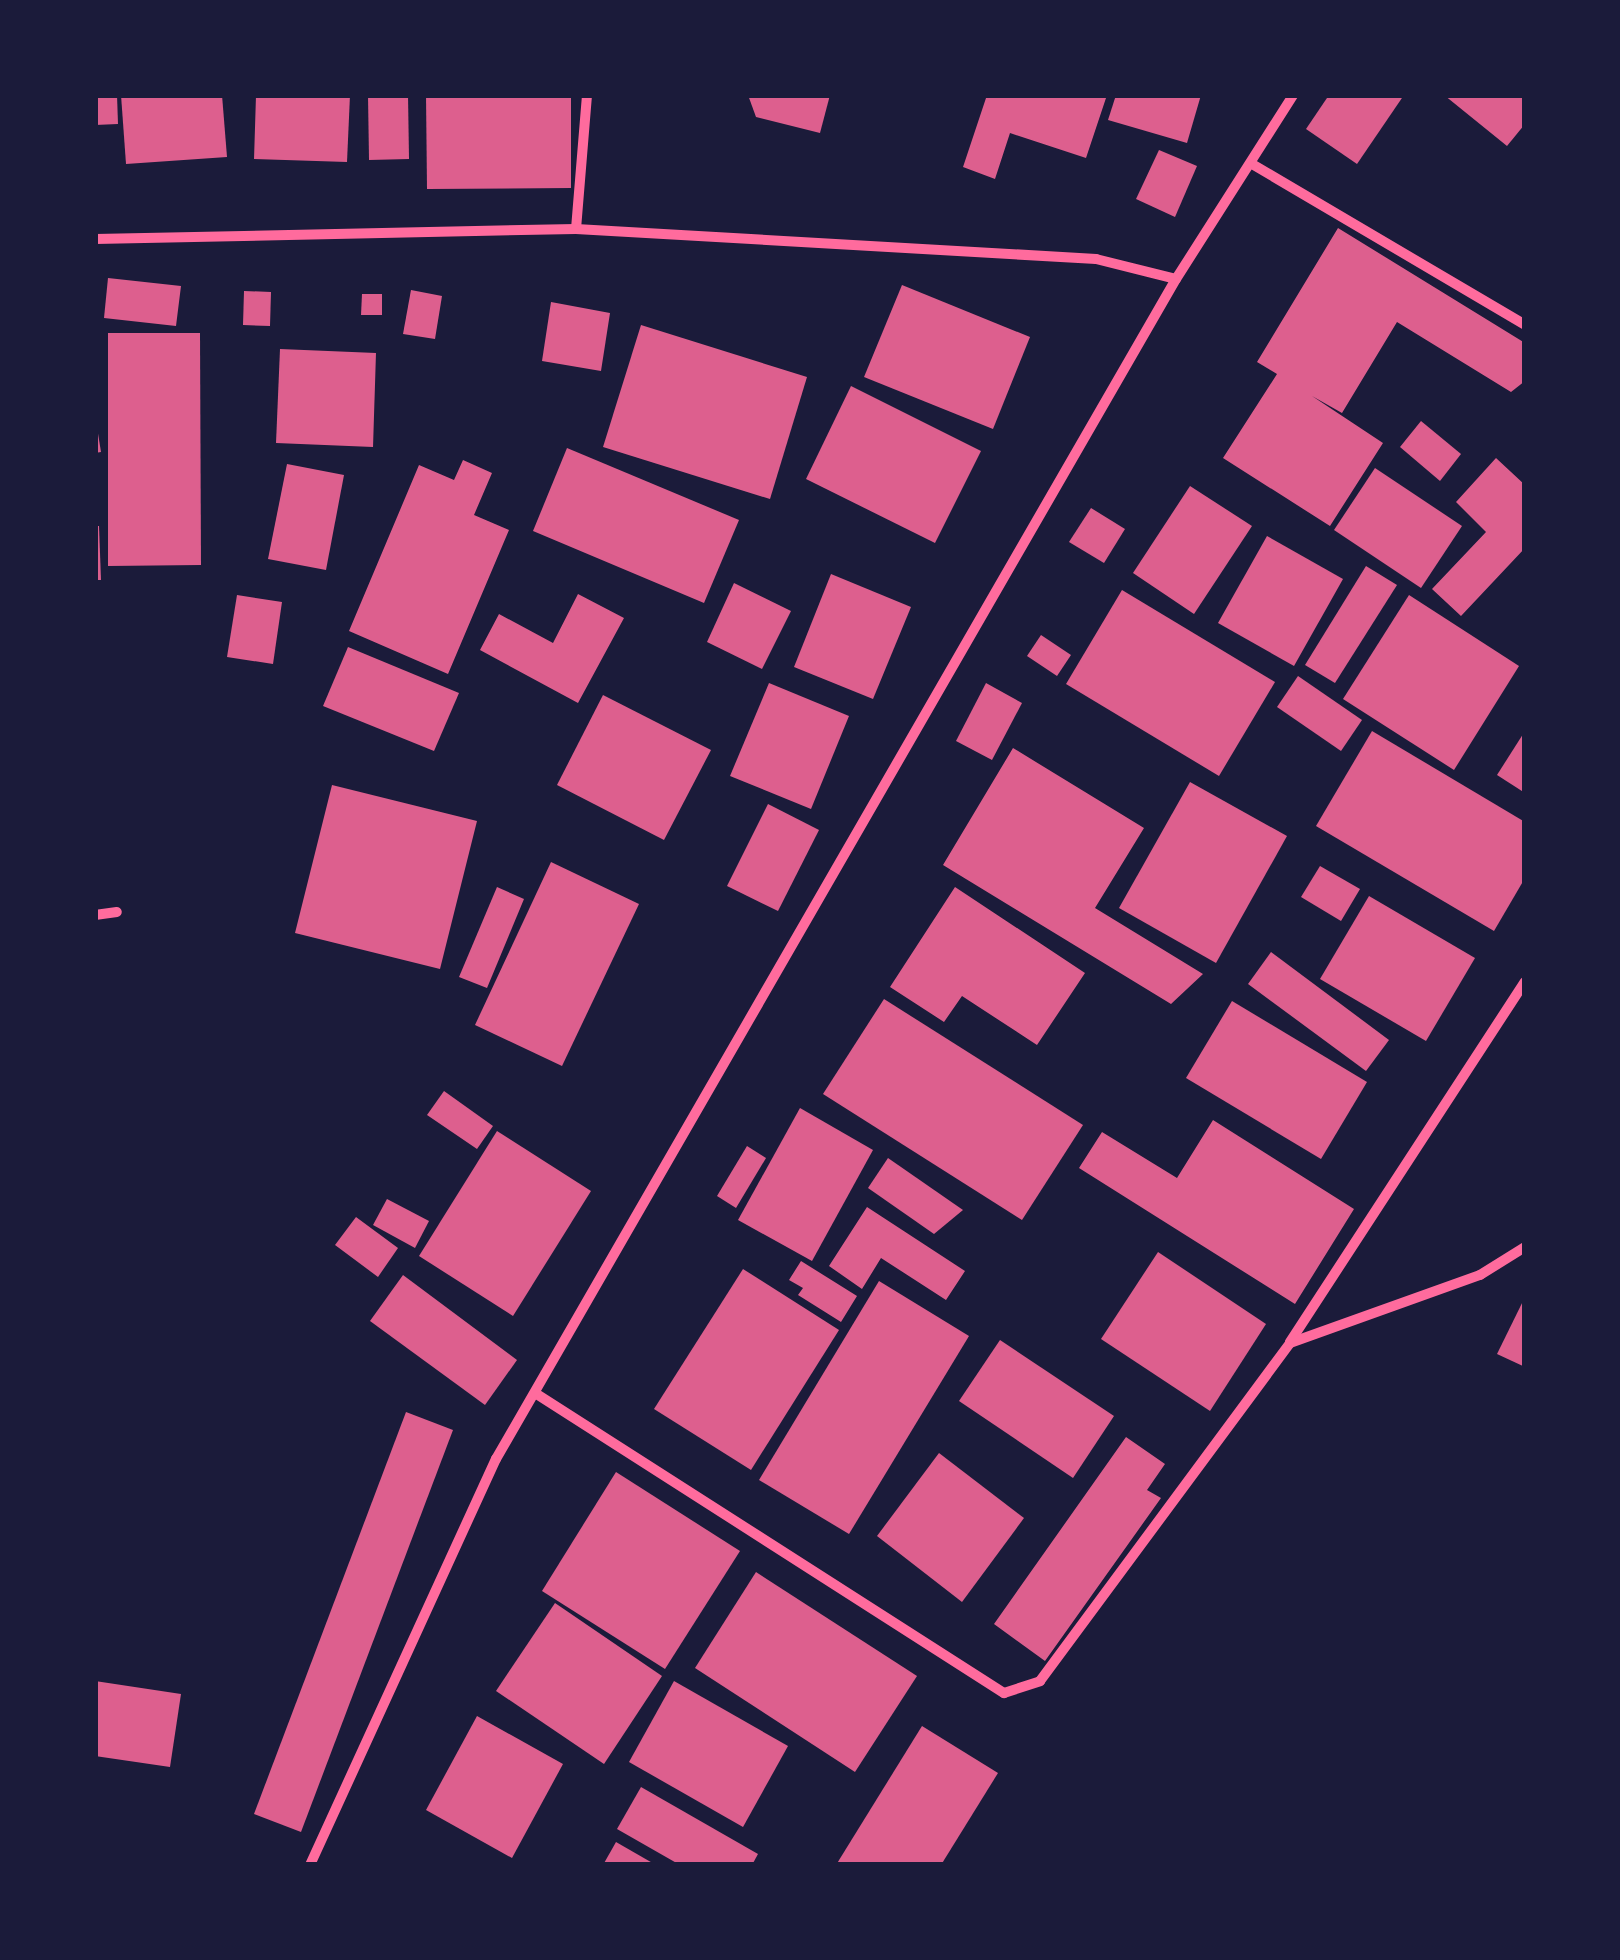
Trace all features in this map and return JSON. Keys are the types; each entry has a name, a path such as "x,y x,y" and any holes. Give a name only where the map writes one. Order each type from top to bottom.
{"street":[{"path":"576,229 587,95"},
{"path":"310,1865 496,1460 1176,279 1293,95"},
{"path":"1252,164 1525,325"},
{"path":"95,239 576,229 1096,259 1176,279"},
{"path":"95,915 117,912"},
{"path":"535,1393 1004,1692 1040,1681 1290,1343 1525,982"},
{"path":"1290,1343 1480,1275 1525,1246"}],"building":[{"path":"95,95 117,95 118,124 95,125"},
{"path":"121,95 222,95 227,157 126,164"},
{"path":"256,95 350,95 347,162 254,159"},
{"path":"368,95 408,95 409,159 369,160"},
{"path":"426,95 571,95 571,188 427,189"},
{"path":"748,95 830,95 820,133 756,117"},
{"path":"987,95 1107,95 1086,158 1010,133 995,179 963,167"},
{"path":"1116,95 1201,95 1187,143 1108,120"},
{"path":"1329,95 1404,95 1357,164 1306,129"},
{"path":"1444,95 1525,95 1525,124 1507,146"},
{"path":"1159,150 1197,166 1175,217 1136,199"},
{"path":"1338,228 1525,343 1525,381 1511,392 1397,322 1342,413 1312,396 1383,443 1330,526 1223,458 1277,374 1257,362"},
{"path":"108,278 181,286 176,326 104,318"},
{"path":"902,285 1030,337 993,429 864,377"},
{"path":"411,290 442,296 435,339 403,334"},
{"path":"244,291 271,292 270,326 243,325"},
{"path":"362,294 382,294 382,315 361,315"},
{"path":"551,302 610,313 601,371 542,361"},
{"path":"641,325 807,377 770,499 603,447"},
{"path":"108,333 200,333 201,565 108,566"},
{"path":"280,349 376,353 373,447 276,443"},
{"path":"851,386 981,451 935,543 806,479"},
{"path":"95,415 101,452 95,453"},
{"path":"1421,421 1461,454 1440,481 1400,447"},
{"path":"567,448 739,520 704,603 533,531"},
{"path":"1496,458 1525,485 1525,548 1461,616 1432,589 1486,532 1456,502"},
{"path":"463,460 492,473 474,515 509,530 448,674 349,631 419,465 454,480"},
{"path":"287,464 344,475 326,570 268,559"},
{"path":"1375,468 1462,526 1421,588 1334,530"},
{"path":"1190,486 1252,526 1194,614 1133,573"},
{"path":"1091,508 1125,529 1104,563 1069,542"},
{"path":"95,526 99,526 101,580 95,580"},
{"path":"1267,536 1343,579 1294,666 1218,623"},
{"path":"1366,566 1397,585 1335,683 1305,665"},
{"path":"831,574 911,607 873,699 794,667"},
{"path":"734,583 791,611 762,669 707,642"},
{"path":"1122,590 1275,682 1219,776 1066,684"},
{"path":"578,594 624,618 578,703 480,650 499,614 553,643"},
{"path":"237,595 282,602 273,664 227,657"},
{"path":"1409,595 1519,666 1454,770 1343,699"},
{"path":"1041,635 1071,655 1057,676 1027,656"},
{"path":"348,647 459,693 434,751 323,706"},
{"path":"1298,676 1362,720 1341,751 1277,707"},
{"path":"769,683 849,716 811,809 730,776"},
{"path":"986,683 1022,703 992,760 956,741"},
{"path":"603,695 711,750 664,840 557,785"},
{"path":"1372,731 1525,822 1525,878 1494,931 1316,826"},
{"path":"1525,731 1525,793 1497,775"},
{"path":"1013,748 1144,828 1095,908 1203,974 1171,1004 943,865"},
{"path":"1190,782 1287,836 1216,963 1119,908"},
{"path":"332,785 477,821 440,969 295,933"},
{"path":"768,804 819,830 778,911 727,886"},
{"path":"551,862 639,904 562,1066 475,1025"},
{"path":"1320,866 1360,889 1341,921 1301,897"},
{"path":"497,887 524,899 487,988 459,977"},
{"path":"955,887 1085,973 1037,1045 962,996 944,1022 890,987"},
{"path":"1369,896 1475,958 1426,1041 1320,979"},
{"path":"1271,952 1389,1040 1366,1071 1248,984"},
{"path":"884,999 1083,1125 1022,1220 823,1094"},
{"path":"1232,1001 1367,1082 1321,1159 1186,1078"},
{"path":"444,1091 493,1126 477,1149 427,1115"},
{"path":"800,1108 873,1150 812,1261 738,1220"},
{"path":"1213,1120 1354,1209 1295,1304 1079,1168 1102,1132 1177,1178"},
{"path":"497,1131 591,1191 513,1316 419,1256"},
{"path":"747,1146 766,1158 736,1208 717,1196"},
{"path":"888,1158 963,1210 934,1234 868,1188"},
{"path":"387,1199 429,1221 415,1248 373,1225"},
{"path":"867,1207 965,1271 946,1300 881,1258 862,1289 829,1266"},
{"path":"356,1217 398,1248 378,1277 335,1245"},
{"path":"1158,1252 1266,1324 1210,1411 1101,1339"},
{"path":"801,1261 857,1296 841,1322 798,1295 803,1288 789,1280"},
{"path":"743,1269 839,1330 751,1470 654,1409"},
{"path":"403,1275 517,1360 485,1405 370,1321"},
{"path":"879,1281 969,1336 849,1534 759,1480"},
{"path":"1525,1297 1525,1367 1497,1354"},
{"path":"1000,1340 1114,1416 1073,1478 959,1401"},
{"path":"406,1412 453,1430 301,1832 254,1814"},
{"path":"1126,1437 1165,1464 1147,1490 1161,1498 1045,1661 994,1624"},
{"path":"939,1453 1024,1518 962,1602 877,1536"},
{"path":"616,1472 740,1551 665,1669 542,1591"},
{"path":"756,1572 917,1676 855,1772 695,1668"},
{"path":"555,1603 662,1676 604,1764 496,1691"},
{"path":"95,1681 181,1694 170,1767 95,1756"},
{"path":"674,1681 788,1746 743,1827 629,1762"},
{"path":"477,1716 563,1764 512,1858 426,1810"},
{"path":"922,1726 998,1773 941,1865 836,1865"},
{"path":"641,1787 758,1854 752,1865 680,1865 617,1829"},
{"path":"616,1842 656,1865 603,1865"}]}
